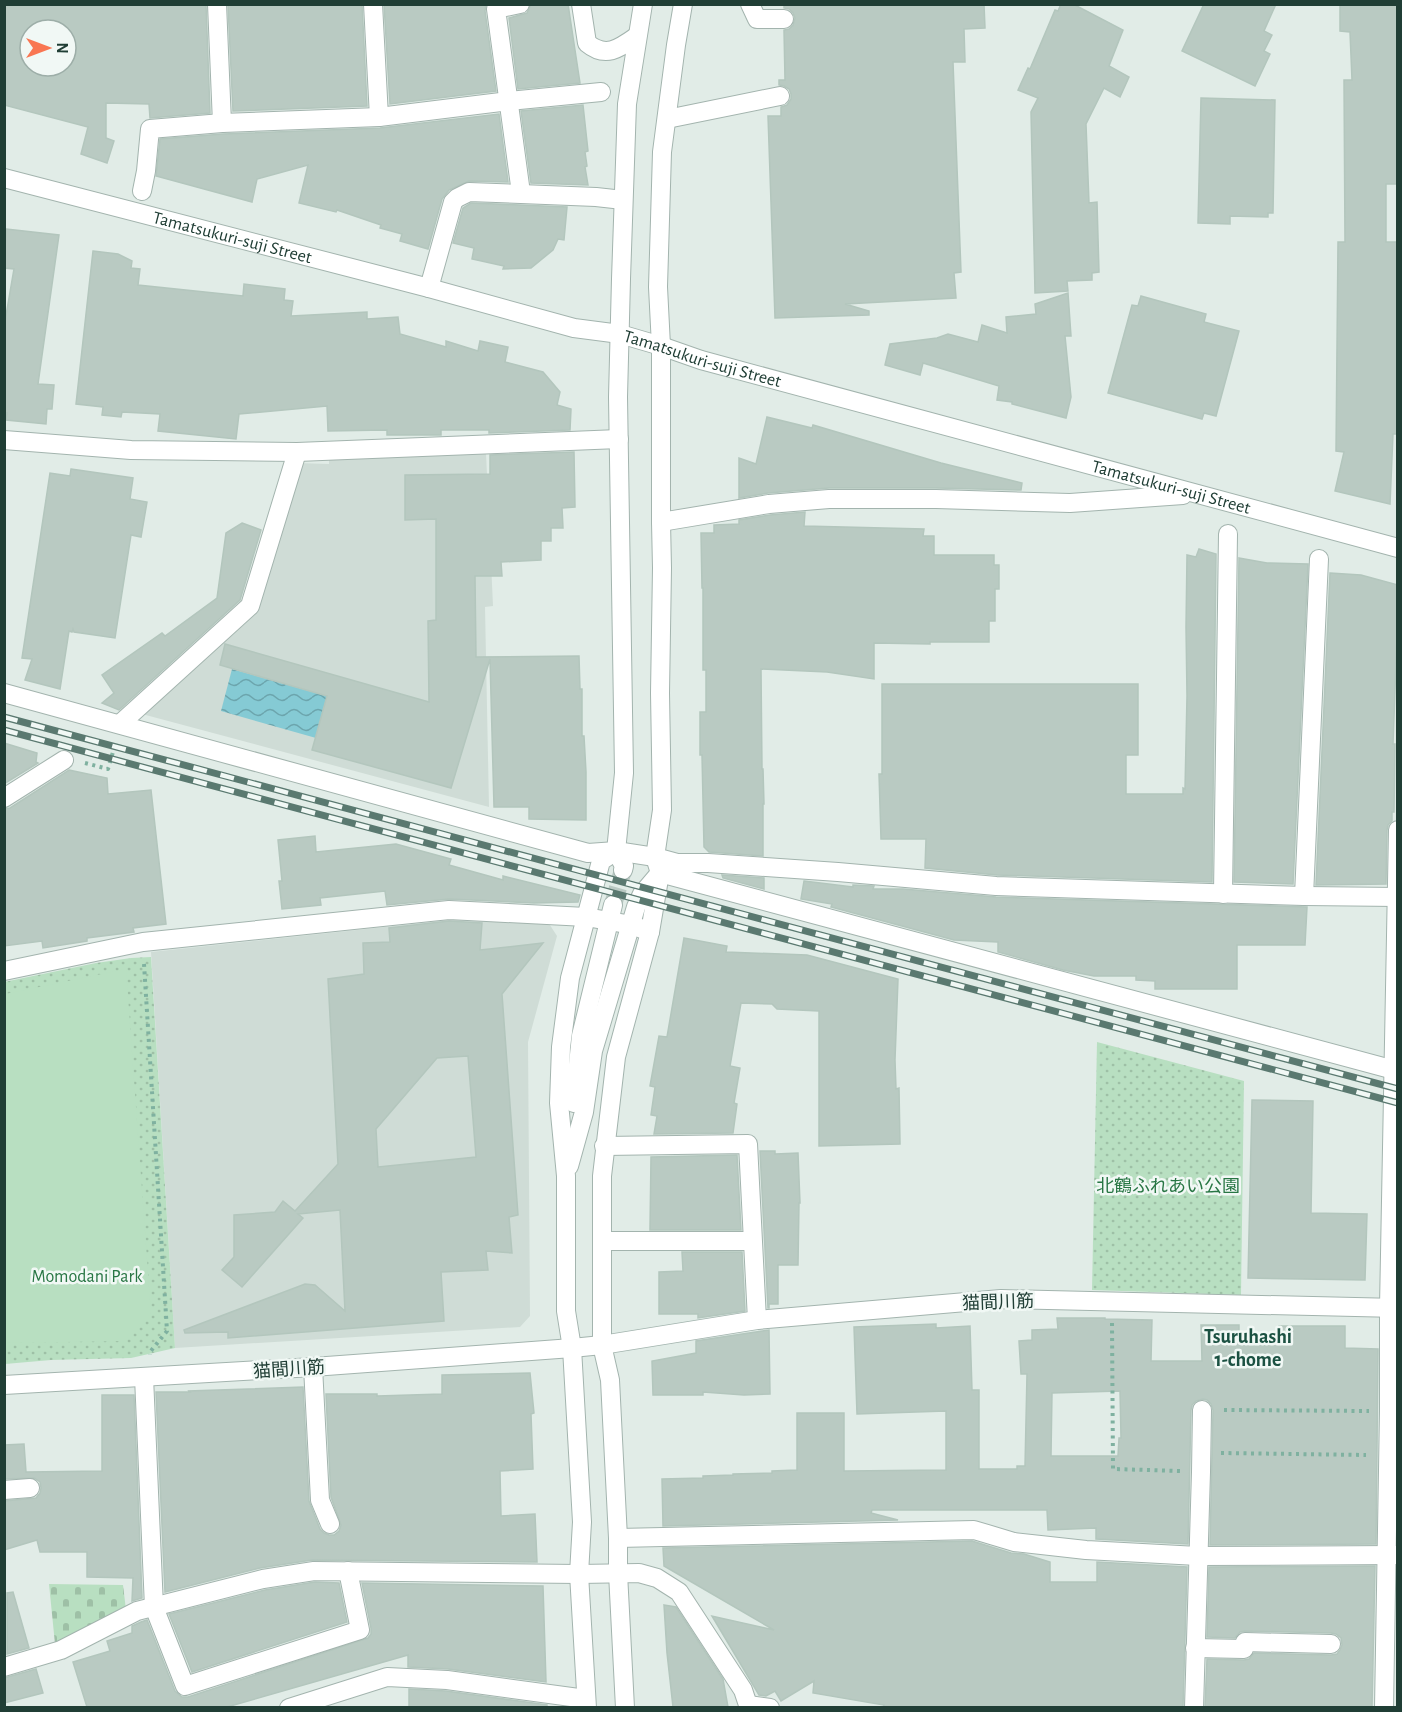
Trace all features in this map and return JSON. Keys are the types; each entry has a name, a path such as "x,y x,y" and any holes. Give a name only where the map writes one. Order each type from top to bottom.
{"street":[{"path":"217,4 222,123"},
{"path":"374,4 380,117"},
{"path":"519,4 496,9 521,193"},
{"path":"581,4 587,44 596,50 607,51 618,48 637,36"},
{"path":"623,870 624,866 615,851 624,773 619,439 623,200 627,104 643,4"},
{"path":"625,1707 610,1380 602,1345 602,1176 616,1057 650,932 662,810 661,346 658,276 662,152 683,4"},
{"path":"750,4 757,20 784,20"},
{"path":"142,191 150,129 222,123 380,117 602,92"},
{"path":"667,119 780,96"},
{"name":"Tamatsukuri-suji Street","path":"4,178 574,328 620,334 701,360 1398,548"},
{"path":"429,288 453,202 468,192 623,200"},
{"path":"4,440 131,450 297,452 619,439"},
{"path":"120,724 250,606 297,452"},
{"path":"661,522 769,504 829,499 1070,503 1200,494"},
{"path":"1223,894 1228,534"},
{"path":"1304,896 1319,559"},
{"path":"4,693 588,853 615,851 658,865 1395,1070"},
{"path":"4,798 64,760"},
{"path":"1384,1707 1392,1555 1393,1455 1389,1411 1393,1307 1398,830"},
{"path":"289,1707 387,1677 447,1680 586,1703 579,1574 582,1521 573,1348 566,1311 566,1176 559,1102 561,1047 570,978 601,861 615,851"},
{"path":"658,865 708,863 996,886 1396,897"},
{"path":"566,1176 584,1112 593,1052 636,907 658,865"},
{"path":"4,971 143,942 449,910 586,917 611,913 632,926 650,932"},
{"path":"566,1176 581,1036 611,913"},
{"path":"604,1146 748,1144 757,1320"},
{"path":"602,1241 752,1240"},
{"name":"猫間川筋","path":"4,1385 313,1367 573,1348 757,1320 1001,1299 1393,1307"},
{"path":"313,1367 320,1500 330,1524"},
{"path":"147,1377 154,1607 185,1686 360,1630 348,1571"},
{"path":"1194,1707 1202,1410"},
{"path":"4,1490 30,1488"},
{"path":"618,1538 974,1530 1014,1542 1086,1550 1198,1556 1392,1555"},
{"path":"4,1667 61,1650 137,1611 263,1579 314,1571 639,1573 657,1578 679,1592 742,1690 748,1706 770,1707"},
{"path":"1196,1648 1245,1649 1245,1642 1331,1644"}],"path":[{"path":"64,760 68,758 108,769 120,724"},
{"path":"143,942 167,1331 150,1352 147,1377"},
{"path":"1112,1301 1113,1469 1202,1472"},
{"path":"1202,1410 1389,1411"},
{"path":"1202,1453 1393,1455"}],"shaded area":[{"path":"486,453 493,606 485,607 489,807 142,714 256,607 298,463 329,464 329,456"},
{"path":"450,920 548,922 557,936 528,1042 530,1316 520,1327 175,1348 151,952"}],"green space":[{"name":"Momodani Park","path":"151,957 175,1348 131,1358 51,1360 5,1364 4,982 96,963"},
{"name":"Momodani Park","path":"126,969 151,1314 126,1341 5,1343 5,994"},
{"name":"北鶴ふれあい公園","path":"1097,1042 1244,1081 1241,1295 1092,1290"},
{"path":"49,1584 123,1585 126,1610 55,1644"}],"water":[{"path":"232,669 327,696 316,738 221,711"}],"building":[{"path":"4,4 206,5 210,113 150,118 149,104 106,103 106,138 114,141 107,163 81,154 88,127 4,105"},
{"path":"362,4 367,106 233,111 228,5"},
{"path":"384,4 486,4 496,91 390,104"},
{"path":"531,4 568,4 580,83 518,89 509,18 527,13"},
{"path":"784,4 984,4 985,28 964,29 965,62 953,62 961,272 954,273 956,298 845,304 869,311 869,315 775,318 768,116 781,116 781,107 787,105 791,99 789,89 779,85 779,80 785,80 784,30 793,25 795,18 789,9 784,8"},
{"path":"1061,4 1073,4 1123,30 1109,66 1129,77 1120,97 1104,88 1086,124 1089,203 1097,202 1099,272 1092,273 1092,280 1067,281 1068,291 1035,293 1031,112 1038,98 1018,90 1028,68 1030,69 1055,10 1058,11"},
{"path":"1204,4 1276,4 1264,31 1272,35 1264,51 1270,54 1255,86 1182,51"},
{"path":"1340,4 1398,4 1398,184 1386,184 1386,242 1398,242 1398,434 1393,434 1390,504 1335,491 1344,452 1336,451 1338,242 1345,242 1344,80 1352,80 1350,32 1340,31"},
{"path":"1201,98 1275,100 1273,213 1268,213 1268,217 1230,216 1230,224 1198,223"},
{"path":"583,105 588,151 585,152 587,166 585,167 588,185 531,183 521,111"},
{"path":"499,114 508,182 469,181 449,190 442,199 428,249 400,241 402,234 380,228 381,225 337,210 336,212 299,203 308,165 257,179 252,202 156,176 160,139 223,134 380,128"},
{"path":"471,203 567,207 564,240 558,239 553,250 531,268 503,269 504,266 472,259 474,248 453,243 463,208"},
{"path":"6,229 59,235 38,384 54,385 52,409 47,409 46,424 6,420 7,413 4,413 4,327 14,269 4,268"},
{"path":"93,251 118,254 132,261 131,268 140,269 138,285 243,296 244,284 285,289 284,300 293,301 291,316 367,312 367,319 398,317 400,334 446,347 446,341 478,351 480,341 508,347 505,362 543,372 560,392 557,405 571,409 570,430 489,433 489,430 441,430 441,435 387,435 387,430 328,431 327,406 239,414 236,439 158,431 160,414 122,412 121,417 102,415 103,407 76,404"},
{"path":"1068,293 1071,336 1065,336 1071,397 1066,418 1012,404 1012,402 997,400 999,386 923,363 920,375 885,365 890,344 937,338 948,334 978,342 982,325 1007,333 1006,317 1036,314 1035,304"},
{"path":"1141,296 1206,314 1204,322 1239,331 1216,416 1204,413 1202,419 1108,393 1132,305 1138,306"},
{"path":"767,417 812,428 813,425 941,463 1022,483 1021,490 829,488 739,498 739,458 756,464"},
{"path":"574,452 575,507 562,508 563,528 551,528 551,541 541,541 541,560 501,562 502,576 475,576 476,657 579,656 582,736 584,736 586,772 586,820 529,819 529,807 494,807 490,659 451,788 312,750 327,696 220,665 225,644 429,702 428,621 436,620 436,519 405,520 405,475 490,474 490,455"},
{"path":"71,469 133,478 130,499 147,502 141,537 131,535 115,638 74,632 73,629 72,632 69,631 60,689 25,680 32,659 22,658 50,473 70,476"},
{"path":"805,512 804,526 924,529 923,536 934,536 934,555 994,555 994,565 999,565 999,589 995,589 995,621 989,621 989,642 874,643 874,679 827,672 761,669 763,856 709,852 704,847 702,755 700,755 700,712 706,712 706,670 703,670 701,533 714,533 714,525 739,524 739,520"},
{"path":"242,523 261,530 240,600 119,710 102,703 114,693 102,675 162,633 165,636 217,598 226,533"},
{"path":"1199,549 1216,554 1212,882 997,875 925,868 926,839 881,839 879,774 882,774 882,684 1138,684 1138,755 1126,755 1126,794 1183,794 1187,696 1187,555 1196,557"},
{"path":"1239,558 1267,563 1308,564 1293,884 1234,882"},
{"path":"1330,573 1361,575 1398,585 1393,744 1395,744 1394,812 1392,812 1392,821 1387,830 1386,884 1316,885"},
{"path":"4,743 37,753 36,762 38,763 4,784"},
{"path":"69,770 107,778 108,794 151,790 166,924 133,928 134,932 87,938 87,941 43,948 42,941 4,946 4,809 10,808"},
{"path":"315,836 316,852 396,844 451,859 449,865 503,880 503,876 580,895 578,902 534,903 449,899 387,905 385,891 320,898 321,905 282,909 278,840"},
{"path":"722,875 764,878 764,889 723,878"},
{"path":"804,881 853,887 853,885 874,886 873,889 903,889 996,897 1307,907 1305,945 1237,945 1237,989 1155,989 1155,981 1136,980 1136,976 1094,976 1063,970 998,952 998,942 954,940 831,907 832,904 801,899"},
{"path":"449,921 482,923 480,950 543,943 502,994 518,1215 509,1217 512,1253 486,1251 488,1270 441,1272 444,1321 228,1338 228,1332 185,1333 184,1330 305,1284 315,1285 345,1311 340,1210 298,1214 303,1218 242,1287 222,1270 234,1257 234,1215 275,1212 283,1201 295,1211 338,1164 328,979 364,974 363,943 390,942 389,928","holes":["468,1056 476,1157 378,1167 376,1129 437,1058"]},
{"path":"684,938 727,946 726,952 807,955 898,979 895,1060 896,1089 899,1088 900,1144 819,1146 819,1011 777,1009 772,1004 741,1003 730,1066 740,1068 734,1103 737,1104 733,1133 654,1134 657,1116 651,1115 655,1087 650,1086 659,1036 667,1037"},
{"path":"1252,1100 1313,1101 1311,1213 1367,1214 1365,1280 1248,1278"},
{"path":"760,1151 775,1151 775,1154 798,1153 800,1203 798,1265 778,1265 778,1304 769,1304 769,1308 768,1308"},
{"path":"737,1155 741,1230 650,1230 651,1157"},
{"path":"682,1252 742,1252 745,1311 698,1318 698,1314 659,1314 659,1272 683,1271"},
{"path":"1057,1318 1152,1320 1151,1361 1202,1361 1201,1325 1239,1325 1239,1339 1279,1339 1279,1326 1345,1326 1345,1348 1378,1349 1376,1544 1210,1545 1213,1410 1211,1404 1203,1399 1196,1401 1191,1410 1188,1544 1096,1539 1096,1528 1048,1530 1047,1510 872,1510 871,1513 898,1520 663,1526 662,1479 797,1470 797,1413 844,1413 844,1471 946,1470 946,1411 857,1414 854,1327 936,1324 936,1328 970,1326 972,1390 979,1390 979,1469 1017,1469 1017,1466 1025,1466 1027,1374 1021,1374 1019,1341 1032,1340 1032,1330 1058,1329","holes":["1120,1391 1121,1438 1119,1438 1118,1456 1051,1456 1052,1393"]},
{"path":"769,1330 770,1394 703,1392 703,1395 653,1395 652,1361 696,1353 696,1341"},
{"path":"530,1373 534,1413 531,1414 533,1469 500,1471 501,1516 535,1514 537,1562 312,1560 260,1568 165,1592 156,1392 303,1387 309,1501 320,1529 324,1533 334,1535 339,1531 341,1525 331,1497 326,1394 377,1394 377,1396 442,1394 442,1375"},
{"path":"102,1395 134,1395 142,1598 132,1601 133,1578 87,1577 87,1552 40,1552 37,1540 4,1550 4,1501 36,1498 41,1488 40,1482 34,1478 4,1479 4,1445 24,1444 26,1472 102,1471"},
{"path":"972,1541 1050,1562 1050,1582 1097,1582 1097,1562 1187,1567 1183,1707 883,1707 884,1705 813,1693 814,1681 781,1701 775,1691 766,1696 759,1695 712,1616 774,1630 664,1566 663,1548"},
{"path":"1375,1566 1372,1707 1205,1707 1207,1659 1244,1660 1249,1659 1254,1653 1331,1655 1337,1654 1342,1645 1341,1638 1331,1633 1245,1631 1240,1632 1235,1638 1207,1637 1209,1567"},
{"path":"315,1582 339,1583 347,1622 192,1672 169,1614 265,1590"},
{"path":"362,1583 543,1586 546,1682 448,1669 408,1667 408,1655 227,1707 87,1707 73,1662 110,1651 107,1641 132,1633 132,1626 147,1620 175,1691 182,1697 188,1697 368,1638 371,1628"},
{"path":"13,1592 29,1648 7,1654 7,1593"},
{"path":"664,1605 676,1607 723,1679 728,1707 673,1707"},
{"path":"36,1669 43,1693 4,1703 4,1678"},
{"path":"409,1689 446,1691 547,1705 547,1707 409,1707"}],"tunnel":[{"path":"613,905 623,870"}],"railway":[{"path":"4,717 1398,1089"},
{"path":"4,730 1398,1103"}],"district":[{"name":"Tsuruhashi 1-chome","path":"1248,1348"}]}
